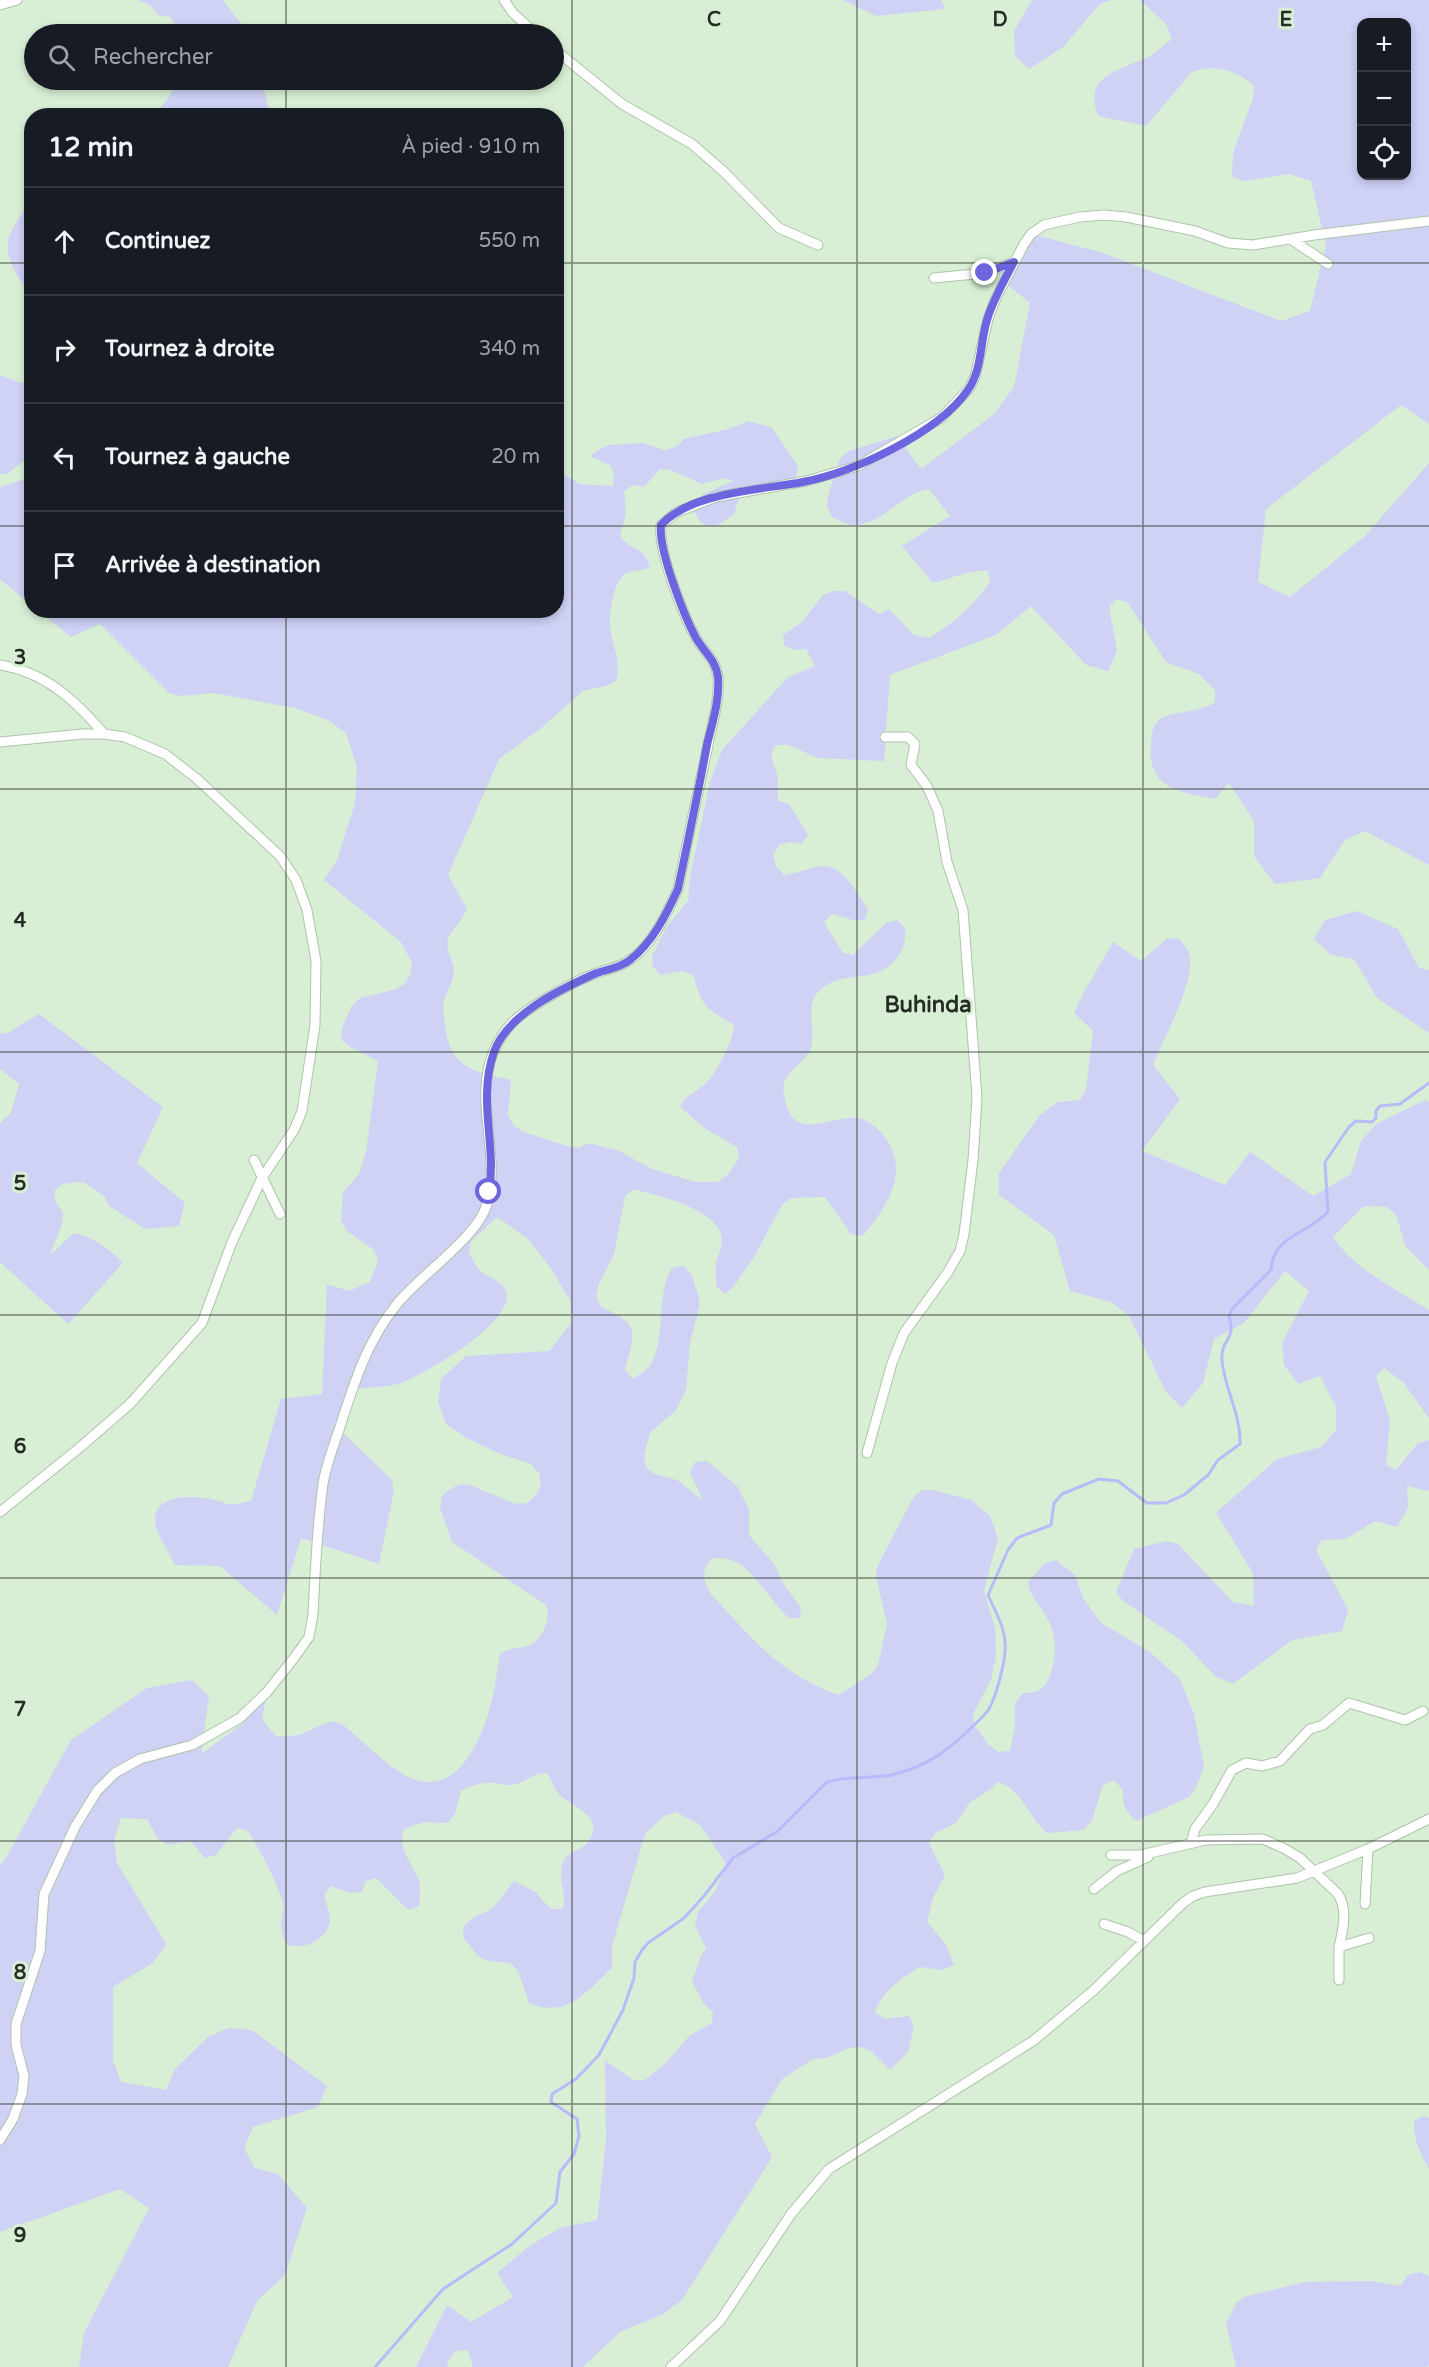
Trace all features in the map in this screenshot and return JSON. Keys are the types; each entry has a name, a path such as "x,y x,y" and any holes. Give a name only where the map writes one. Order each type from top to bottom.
{"street":[{"path":"0,5 17,0"},
{"path":"504,0 513,13 525,24"},
{"path":"564,57 622,104 692,144 723,171 779,228 818,245"},
{"path":"0,2140 13,2119 22,2094 24,2076 16,2045 16,2024 40,1952 44,1893 75,1827 97,1791 115,1773 140,1759 192,1745 240,1718 267,1692 309,1636 313,1615 323,1481 351,1389 372,1339 397,1303 475,1225 487,1205 491,1179 486,1081 495,1050 511,1024 525,1013 593,974 616,968 646,946 678,889 713,717 718,680 713,660 696,638 665,559 660,536 661,525 677,512 716,497 806,481 858,466 941,418 962,398 975,377 988,319 1014,262 1031,234 1044,225 1080,217 1104,215 1126,217 1195,231 1228,243 1252,245 1429,221"},
{"path":"1292,240 1328,264"},
{"path":"934,278 985,273 1014,262"},
{"path":"0,665 22,669 67,695 84,710 104,734"},
{"path":"0,742 104,734 125,737 157,750 196,778 280,856 296,880 307,910 316,961 315,1025 302,1111 294,1130 262,1178 232,1242 202,1323 130,1404 0,1512"},
{"path":"867,1453 892,1363 904,1333 948,1272 960,1251 969,1192 977,1097 963,910 947,862 938,811 927,786 912,765 915,744 908,737 885,737"},
{"path":"254,1160 280,1214"},
{"path":"1191,1843 1195,1829 1213,1804 1232,1770 1246,1763 1262,1766 1280,1761 1310,1729 1323,1725 1349,1703 1405,1720 1423,1711"},
{"path":"671,2367 720,2321 791,2214 829,2169 1033,2041 1094,1990 1173,1912 1193,1896 1205,1892 1291,1879 1368,1849 1429,1819"},
{"path":"1111,1855 1141,1855 1206,1840 1263,1839 1285,1849 1316,1870 1342,1901 1344,1924 1339,1947 1339,1980"},
{"path":"1365,1904 1368,1849"},
{"path":"1094,1889 1117,1871 1158,1852"},
{"path":"1104,1924 1128,1932 1144,1941"},
{"path":"1339,1947 1369,1938"}],"shaded area":[{"path":"138,0 223,0 242,24 175,24 170,17 158,15 151,6"},
{"path":"843,0 941,0 945,9 876,16"},
{"path":"1032,0 1111,0 1099,5 1063,47 1029,69 1015,56 1014,31"},
{"path":"1140,0 1429,0 1429,424 1401,405 1266,509 1258,582 1290,597 1365,536 1429,463 1429,865 1365,831 1345,840 1320,878 1275,884 1254,856 1254,821 1229,783 1215,799 1179,791 1160,779 1154,771 1151,745 1152,732 1156,723 1164,717 1208,706 1215,702 1215,690 1199,674 1166,662 1128,603 1117,599 1109,607 1117,651 1108,671 1086,665 1031,606 996,635 890,675 884,761 818,758 788,745 776,745 771,755 778,778 778,801 789,804 808,835 801,844 790,842 779,845 773,855 776,866 784,875 816,867 833,868 853,886 868,909 865,920 853,920 832,914 824,922 842,952 853,955 886,923 897,920 905,928 902,949 889,966 876,973 830,983 817,993 812,1008 810,1051 789,1074 784,1081 783,1088 791,1116 799,1122 819,1124 842,1119 862,1119 881,1133 893,1152 896,1165 892,1190 887,1202 863,1236 851,1234 825,1197 791,1198 782,1205 754,1257 734,1286 725,1294 717,1287 716,1275 716,1263 722,1241 719,1230 711,1220 700,1212 673,1200 634,1189 625,1196 614,1254 599,1284 596,1296 601,1307 629,1324 632,1338 625,1370 633,1379 650,1366 656,1352 664,1290 672,1268 683,1265 691,1274 699,1297 699,1308 690,1343 686,1390 676,1410 650,1433 644,1456 646,1467 655,1474 677,1480 703,1500 690,1473 695,1462 707,1461 738,1487 749,1510 749,1535 774,1564 785,1586 800,1606 801,1618 789,1618 746,1568 735,1562 724,1558 711,1559 704,1572 705,1580 710,1593 767,1653 799,1676 839,1695 871,1674 878,1665 887,1624 876,1576 878,1565 913,1498 922,1490 933,1490 971,1500 990,1516 998,1538 984,1591 995,1629 996,1656 991,1680 973,1714 974,1725 988,1744 998,1752 1010,1751 1015,1727 1015,1703 1023,1693 1036,1692 1042,1688 1052,1670 1055,1644 1051,1627 1032,1594 1028,1582 1045,1563 1056,1560 1075,1575 1083,1598 1101,1623 1150,1652 1180,1679 1194,1714 1204,1766 1196,1788 1189,1797 1136,1821 1125,1807 1123,1790 1114,1780 1103,1785 1092,1820 1084,1830 1047,1833 1014,1791 998,1782 990,1790 970,1802 956,1823 935,1833 929,1843 945,1875 933,1898 927,1922 945,1943 954,1965 943,1970 920,1967 888,1991 875,2012 885,2019 909,2016 914,2026 908,2052 890,2070 872,2052 861,2047 850,2048 826,2058 813,2059 782,2079 755,2124 772,2157 682,2300 663,2314 620,2332 583,2367 473,2367 468,2350 455,2351 447,2367 416,2367 447,2305 471,2322 513,2297 497,2273 529,2246 560,2228 597,2220 606,2140 605,2060 633,2080 645,2080 665,2064 689,2036 712,2023 713,2012 704,2004 692,1982 706,1948 695,1926 698,1912 715,1891 727,1865 700,1825 676,1812 664,1816 645,1834 612,1946 612,1968 584,1994 565,2005 554,2008 529,2003 518,1971 510,1963 487,1961 477,1955 463,1937 464,1926 473,1918 493,1908 514,1881 535,1892 551,1909 563,1909 561,1869 563,1863 568,1855 587,1843 593,1831 589,1818 559,1794 548,1773 535,1775 514,1785 489,1783 468,1788 461,1791 455,1814 448,1823 425,1822 404,1829 402,1837 404,1850 420,1885 419,1906 408,1910 376,1878 366,1881 362,1892 351,1893 330,1886 324,1896 330,1917 328,1927 320,1938 301,1946 288,1945 284,1937 281,1925 282,1900 271,1873 248,1831 237,1828 216,1855 205,1858 190,1841 168,1845 158,1839 147,1819 121,1818 114,1840 117,1863 166,1944 153,1963 113,1987 113,2060 121,2082 166,2090 175,2069 208,2037 229,2028 252,2030 327,2086 318,2107 253,2127 244,2148 255,2168 278,2174 307,2208 285,2275 257,2301 228,2367 79,2367 84,2333 149,2208 120,2189 0,2232 0,1865 71,1740 147,1688 192,1680 209,1696 201,1754 242,1724 267,1692 262,1720 277,1737 299,1735 331,1721 342,1724 395,1769 421,1781 437,1781 451,1775 463,1764 481,1733 487,1716 500,1654 530,1645 540,1637 548,1615 546,1605 452,1542 440,1508 442,1496 461,1484 472,1486 516,1504 527,1503 536,1495 541,1485 539,1473 531,1464 498,1453 465,1437 446,1424 438,1402 441,1379 466,1356 549,1351 572,1322 570,1300 550,1267 527,1238 497,1217 471,1241 469,1252 479,1269 498,1282 506,1291 506,1303 498,1317 467,1345 413,1378 389,1386 351,1389 339,1429 392,1480 394,1491 379,1564 301,1538 277,1615 220,1566 175,1565 160,1538 155,1523 156,1513 161,1505 169,1500 190,1497 201,1497 227,1504 251,1501 281,1399 322,1394 327,1284 349,1291 370,1282 378,1261 374,1250 347,1231 341,1220 343,1192 359,1174 366,1152 378,1061 350,1047 341,1039 342,1028 352,1006 360,998 394,990 404,984 410,974 412,963 401,942 324,880 337,860 355,803 357,767 346,733 328,720 295,708 214,693 180,696 169,693 100,624 71,637 48,618 564,618 564,474 580,484 613,486 614,475 610,465 589,456 608,445 643,443 665,450 676,447 684,439 728,429 749,421 772,428 798,466 796,477 786,483 741,492 734,514 715,527 701,522 694,508 703,494 733,481 724,478 702,484 671,470 660,469 644,487 633,485 624,491 626,514 620,536 644,555 650,567 622,576 613,596 610,625 618,666 616,681 606,686 583,691 540,729 499,759 448,875 467,909 448,939 454,971 443,1004 447,1039 458,1059 466,1066 511,1080 508,1115 514,1126 524,1132 567,1146 579,1148 589,1143 619,1151 650,1168 695,1182 717,1182 727,1176 739,1158 737,1147 707,1130 680,1107 685,1099 704,1085 714,1073 727,1048 734,1025 706,1006 693,975 683,971 661,975 653,967 652,956 667,926 688,901 690,877 710,782 722,750 788,677 815,666 806,649 795,650 784,646 783,635 802,622 823,595 833,591 845,591 879,614 889,609 914,635 929,638 963,613 990,582 988,571 981,571 933,583 902,546 950,516 929,489 910,496 874,520 865,523 851,525 832,517 827,506 828,496 840,458 849,451 897,436 921,469 993,415 1014,387 1030,303 1004,282 1031,234 1100,252 1281,321 1310,311 1326,245 1311,181 1289,174 1244,181 1232,177 1233,153 1253,98 1254,86 1232,72 1216,68 1199,70 1191,73 1146,126 1098,116 1095,92 1099,83 1114,72 1156,52 1172,39 1166,24"},
{"path":"264,90 269,108 160,108 172,91"},
{"path":"24,209 24,286 13,266 8,250 8,242"},
{"path":"0,375 24,382 24,461 6,475 0,473"},
{"path":"24,480 24,599 0,579 0,487"},
{"path":"1357,911 1398,929 1419,968 1429,970 1429,1033 1377,998 1354,959 1331,955 1314,939 1325,920"},
{"path":"1168,938 1179,939 1186,948 1190,956 1189,971 1182,998 1153,1065 1180,1099 1142,1151 1225,1185 1250,1152 1313,1196 1351,1174 1361,1141 1376,1124 1425,1100 1429,1102 1429,1270 1406,1247 1396,1215 1387,1207 1364,1206 1333,1237 1342,1249 1364,1269 1429,1310 1429,1418 1403,1382 1384,1368 1376,1376 1390,1420 1386,1465 1396,1470 1418,1443 1429,1440 1429,1491 1407,1486 1408,1508 1397,1527 1375,1521 1346,1539 1322,1540 1316,1550 1348,1609 1342,1631 1292,1640 1233,1684 1215,1676 1182,1641 1123,1601 1116,1592 1134,1549 1167,1541 1178,1544 1233,1602 1254,1606 1253,1573 1216,1513 1277,1459 1321,1447 1336,1430 1336,1407 1320,1376 1298,1384 1284,1365 1282,1343 1309,1291 1285,1271 1244,1323 1214,1339 1203,1383 1182,1408 1166,1392 1129,1316 1111,1302 1070,1291 1054,1235 999,1195 999,1173 1040,1115 1058,1102 1080,1100 1086,1090 1093,1031 1074,1013 1113,942 1141,961"},
{"path":"39,1014 163,1107 137,1163 185,1203 179,1226 145,1229 109,1206 104,1196 85,1183 63,1184 54,1191 56,1203 63,1212 62,1224 50,1255 74,1233 101,1244 123,1263 68,1324 0,1262 0,1123 11,1113 19,1084 0,1069 0,1033 6,1034"},
{"path":"1424,2116 1429,2118 1429,2169 1418,2146 1414,2128 1414,2121"},
{"path":"1420,2272 1429,2276 1429,2365 1427,2367 1236,2367 1226,2323 1237,2302 1247,2296 1305,2282 1371,2281 1400,2286 1408,2275"}],"waterway":[{"path":"375,2367 443,2289 512,2244 556,2203 560,2172 574,2154 579,2136 577,2119 551,2102 552,2094 576,2079 599,2055 623,2010 634,1978 635,1962 648,1943 684,1918 733,1858 778,1831 827,1782 891,1775 926,1763 964,1735 989,1709 999,1681 1005,1643 1000,1622 988,1595 1008,1550 1017,1538 1051,1525 1054,1503 1062,1494 1099,1479 1118,1481 1147,1503 1166,1503 1184,1495 1208,1475 1218,1460 1240,1444 1236,1412 1222,1361 1223,1348 1231,1330 1229,1317 1232,1309 1271,1270 1273,1259 1284,1242 1328,1212 1325,1162 1349,1127 1356,1121 1372,1122 1380,1106 1400,1104 1429,1083"}],"district":[{"name":"Buhinda","path":"928,1004"}],"route":[{"path":"489,1192 491,1179 486,1081 495,1050 511,1024 570,986 593,974 628,962 646,946 678,889 713,717 718,680 713,660 696,638 665,559 661,545 661,525 677,512 716,497 806,481 858,466 932,425 969,389 975,377 988,319 1014,262 985,273"}]}
